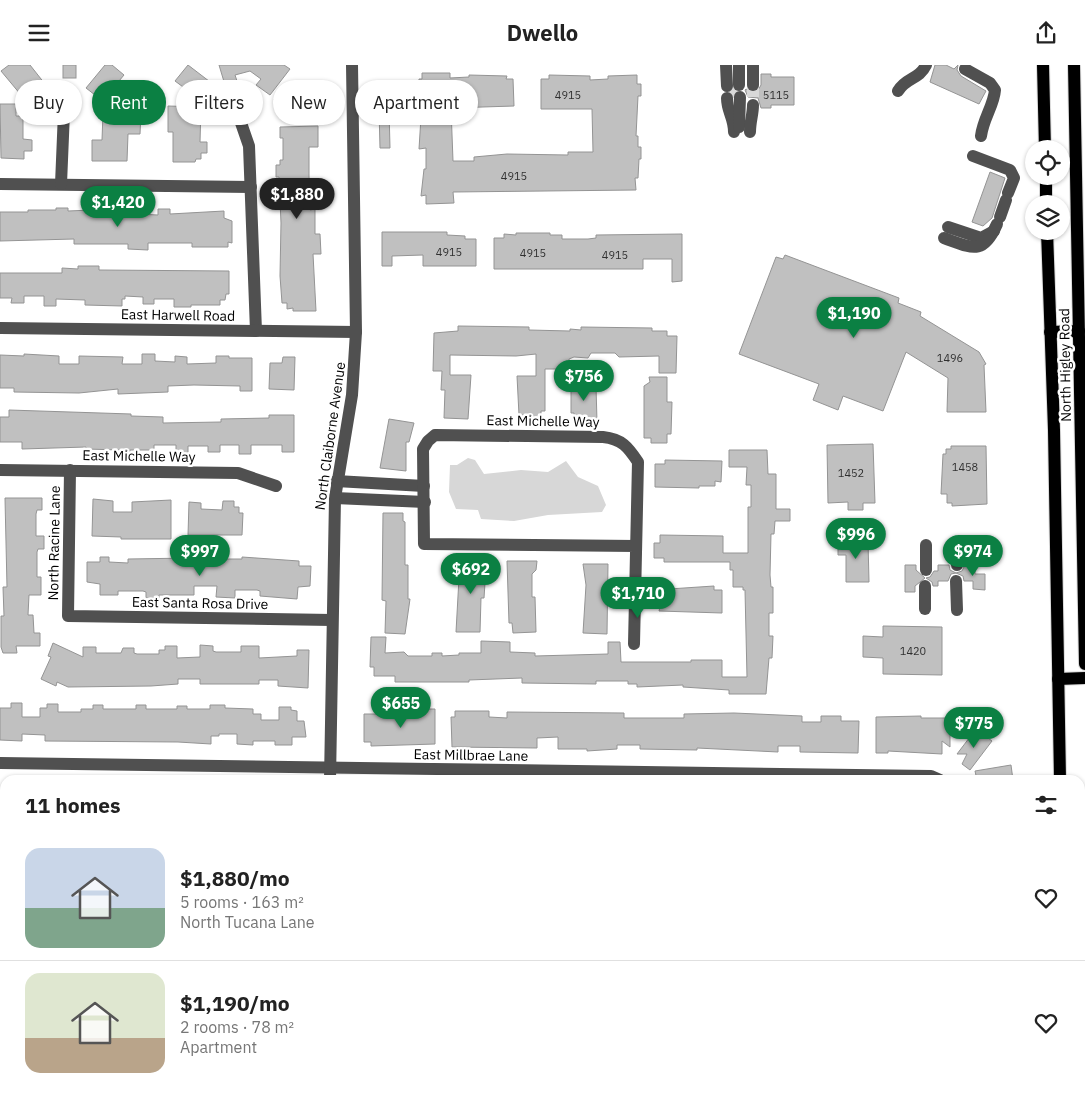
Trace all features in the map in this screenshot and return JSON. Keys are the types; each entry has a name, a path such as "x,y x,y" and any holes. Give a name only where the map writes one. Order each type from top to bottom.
{"main road":[{"path":"1043,65 1045,140"},
{"name":"North Higley Road","path":"1074,65 1085,664"},
{"name":"North Higley Road","path":"1047,240 1060,775"},
{"path":"1050,332 1079,331"},
{"path":"1058,679 1085,679"}],"street":[{"name":"North Claiborne Avenue","path":"330,775 335,498 336,481 352,395 356,332 352,65"},
{"path":"726,65 740,92 753,112 750,119 741,129 727,108 740,92 753,65"},
{"path":"733,65 740,92"},
{"path":"739,65 740,92"},
{"path":"740,92 746,65"},
{"path":"898,91 905,82 919,76 926,65"},
{"path":"965,69 990,83 995,90 995,98 985,116 981,136"},
{"path":"61,184 63,125"},
{"path":"242,125 249,146 256,331"},
{"path":"946,233 976,248 988,242 997,224 1014,178 1010,170 974,157"},
{"path":"0,183 251,187"},
{"name":"East Harwell Road","path":"0,328 356,332"},
{"name":"East Michelle Way","path":"424,486 423,449 435,435 603,437 616,439 628,446 638,462 636,546"},
{"name":"East Michelle Way","path":"0,470 238,473 276,486"},
{"name":"North Racine Lane","path":"68,616 70,470"},
{"path":"336,481 424,486 424,544 636,546 634,643"},
{"path":"335,498 425,502"},
{"path":"926,545 926,570"},
{"path":"956,546 957,565"},
{"path":"956,581 956,610"},
{"path":"925,586 925,609"},
{"name":"East Santa Rosa Drive","path":"68,616 332,620"},
{"name":"East Millbrae Lane","path":"0,763 330,767 426,774 489,775"},
{"path":"232,766 233,775"}],"shaded area":[{"path":"468,458 475,460 484,474 521,470 548,472 566,461 578,477 598,486 606,505 602,512 548,515 514,521 481,519 478,510 456,509 449,492 450,465 457,465"}],"building":[{"path":"9,65 30,65 42,80 15,80 15,88 1,71"},
{"path":"63,65 76,65 76,78 63,78"},
{"path":"105,65 112,65 124,75 120,80 93,80"},
{"path":"188,65 208,80 176,80"},
{"path":"219,65 284,65 290,69 282,80 273,80 273,91 270,95 263,90 263,80 260,80 250,71 235,75 237,80 224,80"},
{"path":"935,65 946,65 954,69 958,65 957,70 961,76 986,91 979,104 930,82"},
{"path":"422,73 450,73 450,78 469,77 469,75 507,76 506,79 513,79 514,106 478,107 478,80 419,80 422,79"},
{"path":"761,74 771,74 771,77 794,77 794,105 771,105 771,108 761,108 758,98 748,97 745,90 753,93 757,92 761,85"},
{"path":"549,75 590,76 590,80 608,79 608,76 637,75 637,84 641,84 641,96 638,96 636,136 638,136 638,147 641,147 641,159 639,159 638,178 635,178 636,190 453,192 454,203 426,204 426,195 421,196 424,169 426,169 426,148 419,149 420,125 452,125 453,161 474,161 474,157 507,154 568,155 568,152 593,152 592,109 541,109 541,79 549,79"},
{"path":"92,81 92,93 86,88"},
{"path":"0,104 15,104 15,125 23,125 23,139 32,140 32,151 24,151 24,159 1,158"},
{"path":"168,106 176,106 176,125 200,125 200,142 207,142 207,153 201,153 201,159 196,159 195,162 173,162 173,132 168,132"},
{"path":"103,125 140,125 140,134 128,134 127,161 92,161 92,140 102,140"},
{"path":"379,125 389,125 390,148 380,148"},
{"path":"318,126 318,147 309,147 310,210 315,209 315,234 320,234 321,254 313,254 316,311 293,311 293,308 287,309 287,303 282,303 280,276 281,223 279,177 276,177 276,165 280,165 280,160 283,160 283,138 280,138 280,127"},
{"path":"990,172 1005,178 992,218 983,226 972,222"},
{"path":"56,208 68,208 68,211 116,209 116,211 158,215 158,209 170,209 170,214 224,211 224,218 232,221 232,243 228,242 228,247 192,247 192,243 148,243 148,250 128,249 128,244 74,244 74,239 0,241 0,212 56,210"},
{"path":"382,232 447,232 447,235 465,236 465,239 476,239 476,266 423,266 423,255 392,256 392,266 382,266"},
{"path":"516,233 550,233 550,235 562,235 562,239 588,239 596,238 596,235 682,234 682,281 672,282 672,259 643,259 643,269 494,269 494,238 504,238 504,234 516,235"},
{"path":"785,255 899,298 898,303 921,312 920,316 979,352 986,364 984,365 986,412 947,412 948,378 906,352 883,411 843,396 838,410 813,400 819,384 739,354 776,257 783,259"},
{"path":"78,266 99,266 99,270 229,271 229,294 226,294 225,300 220,300 220,305 191,305 191,307 174,307 174,299 154,299 154,304 143,304 143,297 125,296 125,299 122,299 122,306 85,305 85,300 56,299 56,306 44,306 44,296 24,296 24,303 11,303 12,298 0,298 0,273 62,273 62,268 78,269"},
{"path":"458,326 529,327 529,330 570,331 570,329 581,330 581,327 652,328 652,331 667,331 667,336 677,336 676,373 659,373 659,356 619,357 615,353 591,353 588,358 574,357 569,359 569,369 545,369 545,411 541,411 541,421 524,421 524,415 519,415 517,376 536,376 536,354 516,356 450,355 450,375 471,375 468,419 444,418 445,390 441,390 442,371 433,371 434,333 458,331"},
{"path":"24,354 59,356 59,364 79,364 79,356 123,357 122,364 142,364 142,354 155,354 155,361 175,362 175,356 187,357 187,364 216,363 216,356 252,358 252,391 240,391 240,386 194,385 168,386 168,392 118,394 118,389 79,393 14,392 14,388 0,388 0,355 24,356"},
{"path":"283,357 295,357 294,390 269,389 270,363 282,363"},
{"path":"649,377 667,377 667,402 672,402 671,434 667,434 667,443 651,443 651,438 644,438 644,386 650,382"},
{"path":"574,380 591,380 591,386 596,386 597,422 574,422 574,413 571,413 571,389 574,389"},
{"path":"9,410 131,414 131,416 163,417 163,423 221,422 221,419 269,418 269,415 294,415 294,452 282,452 282,445 251,445 251,454 239,454 239,445 220,445 220,452 208,452 208,446 188,446 188,453 176,453 176,445 154,445 154,450 130,450 130,452 86,449 86,447 22,449 22,442 0,442 0,417 9,417"},
{"path":"389,419 414,423 409,442 406,442 406,471 380,468"},
{"path":"873,444 875,503 863,503 863,510 848,510 848,502 828,503 827,445"},
{"path":"951,446 986,446 987,504 952,506 952,503 947,503 947,494 941,494 943,454 946,454 946,449 951,449"},
{"path":"729,450 767,450 768,474 776,474 776,509 790,509 790,521 775,521 774,534 771,534 770,575 771,587 773,587 773,613 769,613 769,636 773,636 772,658 769,658 766,694 729,694 729,690 683,687 683,685 637,687 637,684 628,684 628,681 596,681 596,684 522,683 522,678 469,680 469,682 395,682 395,676 374,676 374,667 370,667 371,637 386,637 385,653 404,652 408,656 432,656 432,653 442,653 442,656 459,655 459,653 481,653 481,641 510,642 510,652 535,653 535,656 608,654 608,642 620,642 621,662 722,660 722,677 747,677 745,590 743,590 743,587 733,587 733,570 730,570 730,562 664,562 664,558 654,558 654,543 660,543 660,535 723,536 723,553 748,553 748,507 751,507 751,485 746,485 747,467 729,467"},
{"path":"665,460 722,461 721,482 715,481 715,486 699,486 699,488 655,487 655,464 665,464"},
{"path":"5,498 42,498 42,510 37,510 36,514 36,536 44,536 44,549 38,549 37,552 37,577 41,577 41,595 29,595 28,615 33,615 34,633 40,633 40,646 16,646 17,653 3,653 1,647 1,616 4,616 3,587 7,587"},
{"path":"93,499 113,501 113,512 132,512 132,502 171,500 171,539 121,539 121,537 92,536"},
{"path":"223,501 234,501 234,507 239,507 239,513 243,513 242,535 188,535 189,502 201,503 201,509 222,510"},
{"path":"383,513 403,513 403,521 405,522 405,565 408,565 408,599 410,599 405,634 385,633 386,601 382,600"},
{"path":"838,541 868,541 869,582 846,582 846,555 838,555"},
{"path":"100,557 109,557 109,562 128,563 128,559 191,558 191,564 216,564 216,559 242,559 242,557 299,561 299,566 311,566 310,586 298,587 297,599 260,596 260,591 257,590 235,590 235,598 216,597 217,586 194,586 194,595 159,595 159,598 146,598 146,592 143,591 118,591 118,595 100,595 100,584 87,582 87,562 100,562"},
{"path":"460,560 488,560 487,583 485,583 484,598 481,598 480,632 456,632"},
{"path":"507,561 537,561 536,570 532,574 532,597 535,597 536,632 513,633 512,623 509,623"},
{"path":"583,564 608,564 607,634 583,633 586,585"},
{"path":"905,565 916,565 916,570 925,578 915,586 915,592 905,592"},
{"path":"938,565 949,565 950,570 956,573 951,574 948,581 938,581 938,586 933,586 932,582 926,578 930,577 934,571 938,571"},
{"path":"965,565 975,565 975,574 985,574 985,590 973,589 973,581 964,581 963,576 956,573 962,571"},
{"path":"654,585 669,585 669,589 714,586 714,590 722,590 722,613 659,611 660,607 654,607"},
{"path":"883,626 942,627 942,675 883,674 883,658 863,657 863,636 883,637"},
{"path":"53,643 83,657 83,647 96,647 96,653 121,653 123,648 134,648 134,653 137,654 159,654 159,650 165,650 165,646 177,646 177,658 200,657 200,645 213,646 213,651 216,652 241,652 241,646 259,646 259,658 297,656 297,650 309,650 308,688 278,686 278,680 259,680 259,684 200,684 200,679 178,679 178,684 151,686 68,687 57,682 56,686 41,679 51,657 48,656"},
{"path":"11,703 22,703 22,717 40,717 40,708 47,708 47,704 58,704 58,712 81,712 81,709 93,709 93,705 103,705 103,709 136,709 136,705 146,705 146,709 177,709 177,706 187,706 187,709 210,709 210,705 225,705 225,708 253,709 253,714 261,714 261,720 279,720 279,707 291,707 291,710 297,711 297,721 304,721 306,737 292,737 292,745 275,745 275,741 253,741 253,745 237,744 237,734 211,736 211,744 45,741 45,735 22,734 22,741 0,740 0,708 11,708"},
{"path":"416,709 435,709 435,744 371,746 371,742 364,742 364,714 415,714"},
{"path":"455,711 489,711 489,717 507,718 507,712 624,713 624,718 684,718 684,714 734,713 802,716 802,722 821,722 821,716 841,716 841,721 859,721 858,753 800,752 800,746 778,746 778,752 697,748 697,750 640,749 640,745 617,745 617,749 587,751 587,749 558,749 558,737 537,738 537,748 452,747 451,717 455,717"},
{"path":"921,716 921,718 950,718 950,747 942,741 942,754 888,751 888,753 876,753 876,717"},
{"path":"976,729 992,741 970,770 962,764 967,754 957,754"},
{"path":"1011,765 1012,775 976,775 975,771"}],"tunnel":[{"path":"753,85 753,105"},
{"path":"733,86 733,98"}]}
